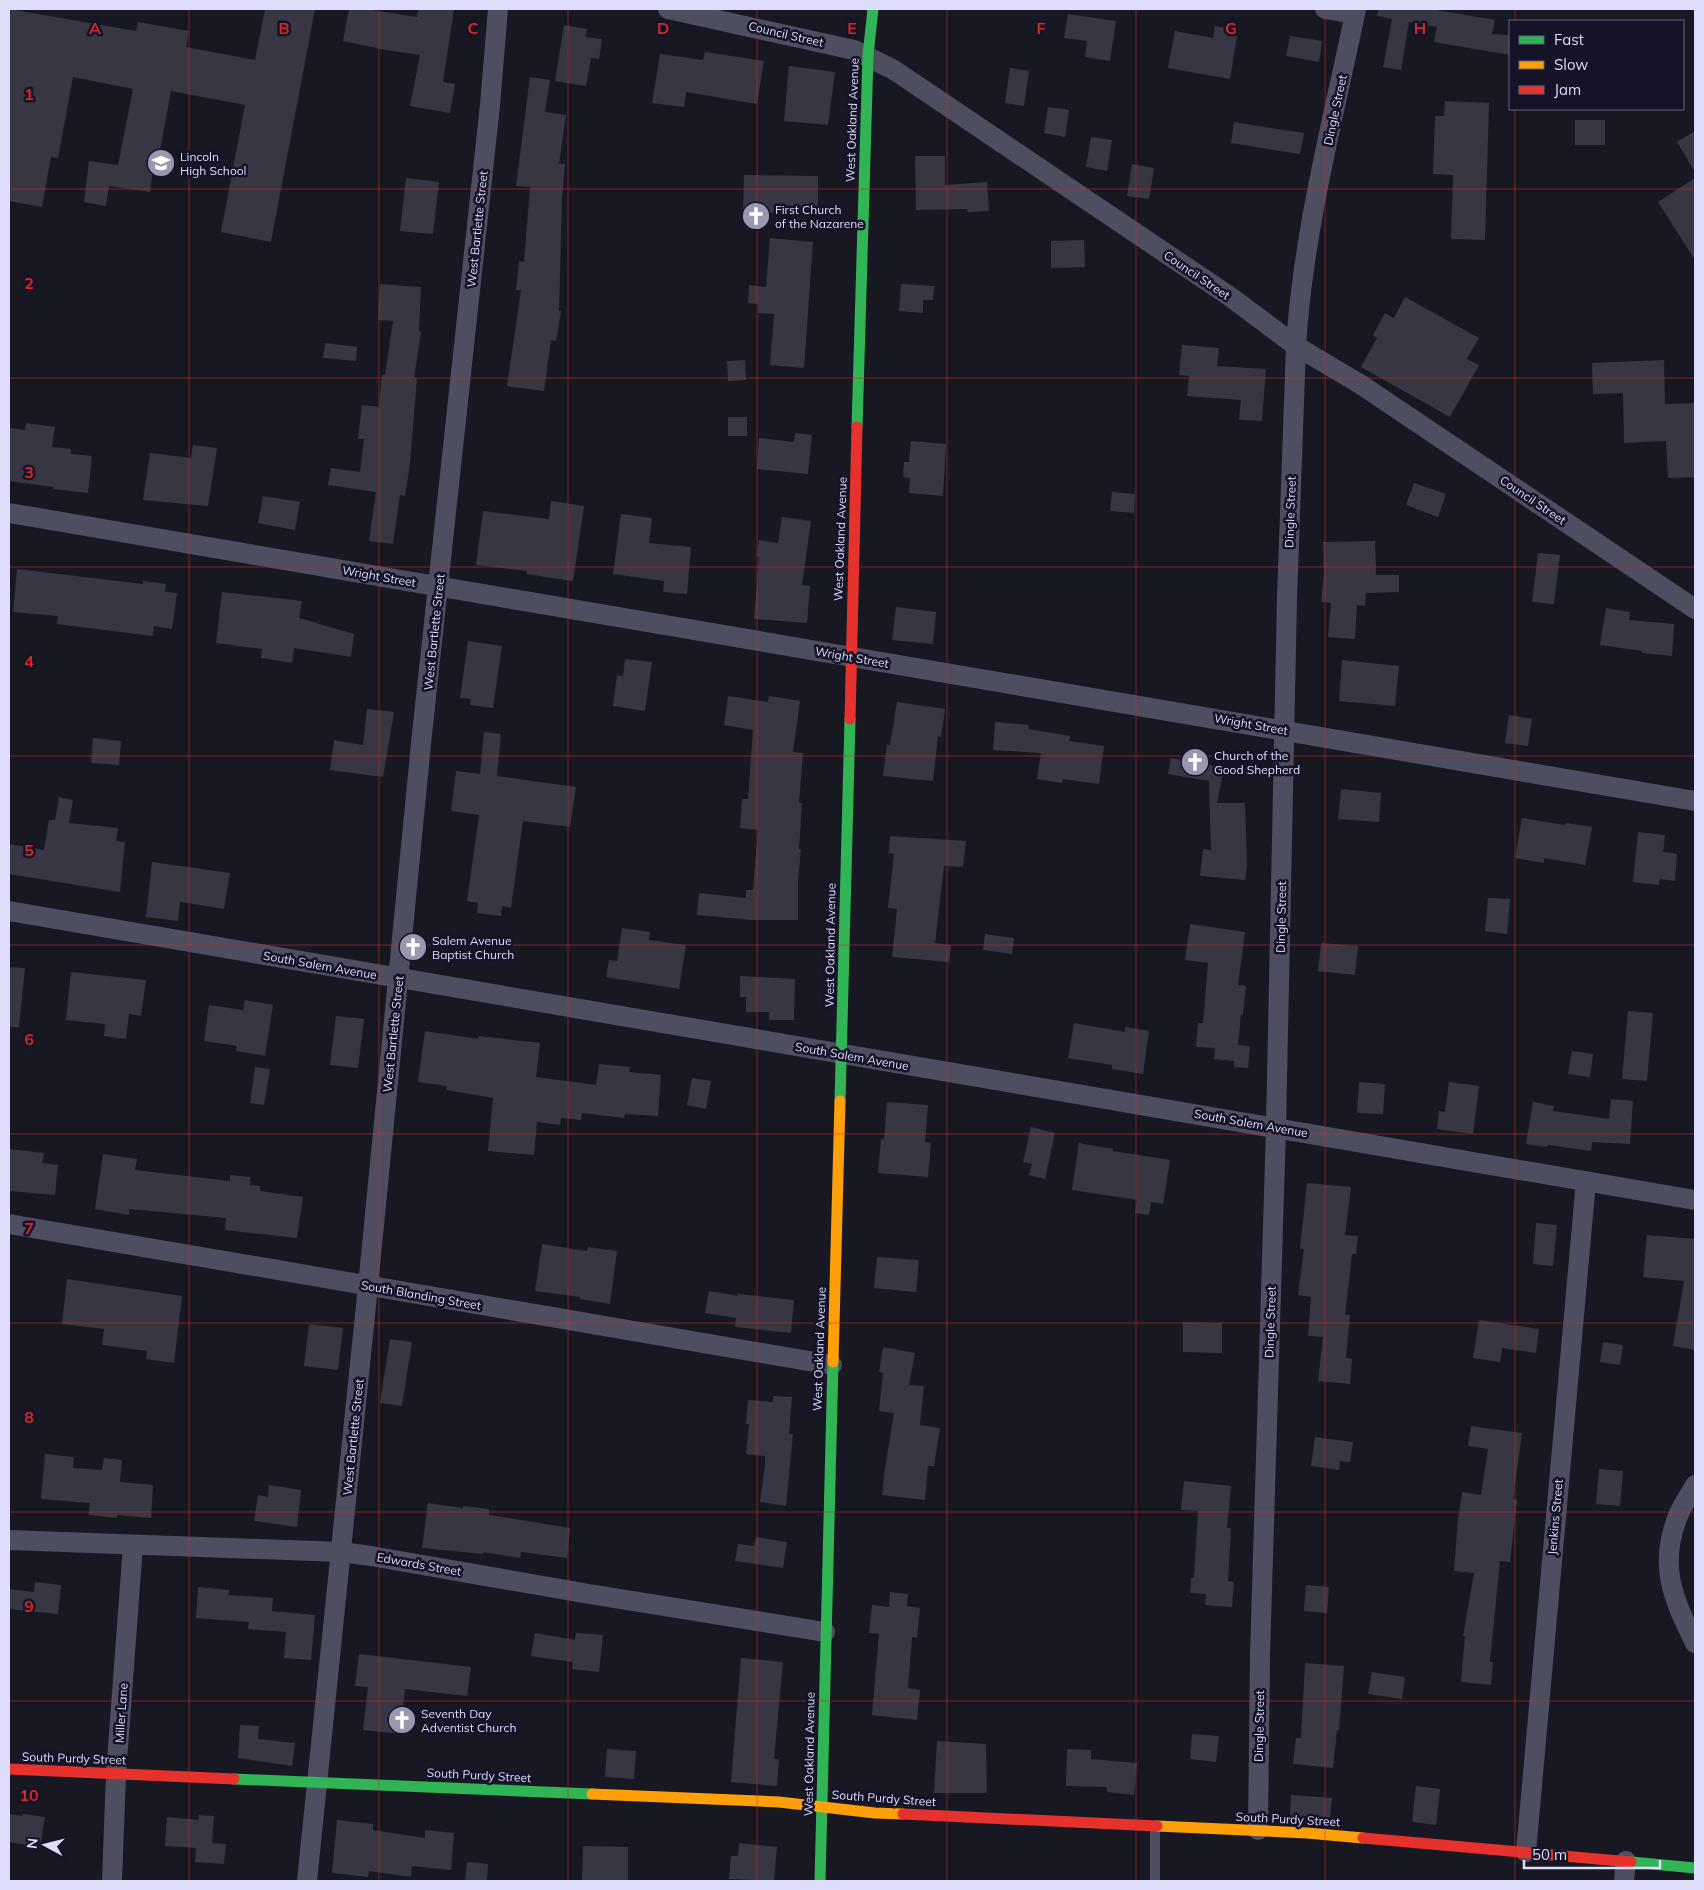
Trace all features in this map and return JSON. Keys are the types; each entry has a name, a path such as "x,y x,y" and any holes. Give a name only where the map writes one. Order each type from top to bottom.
{"street":[{"name":"West Bartlette Street","path":"307,1881 398,979 490,105 498,9"},
{"name":"Council Street","path":"668,9 844,47 868,55 894,70 1232,298 1296,346 1360,384 1695,609"},
{"name":"West Oakland Avenue","path":"820,1881 850,656 868,55 873,9"},
{"path":"1325,9 1356,12"},
{"name":"Dingle Street","path":"1258,1830 1261,1635 1296,346 1299,305 1310,232 1356,12"},
{"name":"Wright Street","path":"9,513 1695,801"},
{"name":"South Salem Avenue","path":"9,911 1695,1200"},
{"name":"Jenkins Street","path":"1526,1852 1586,1181"},
{"name":"South Blanding Street","path":"9,1224 832,1365"},
{"path":"1695,1485 1679,1515 1672,1537 1668,1568 1672,1590 1695,1643"},
{"name":"Edwards Street","path":"9,1540 341,1552 826,1632"},
{"name":"Miller Lane","path":"112,1881 116,1774 133,1545"},
{"name":"South Purdy Street","path":"9,1769 778,1802 875,1812 1258,1830 1424,1842 1695,1868"},
{"path":"1624,1881 1626,1861"}],"lane":[{"path":"1155,1826 1155,1881"}],"building":[{"name":"Lincoln High School","path":"9,9 136,31 138,22 189,31 186,47 255,60 265,9 315,9 271,242 221,232 245,105 171,91 159,155 155,155 150,192 109,186 106,206 84,202 89,161 118,165 133,89 73,77 58,158 51,157 42,207 9,201"},
{"path":"349,9 366,9 417,17 418,9 454,9 443,82 455,84 450,113 410,106 420,55 343,41"},
{"path":"1378,9 1431,9 1495,20 1492,34 1509,35 1509,55 1434,42 1437,27 1409,22 1401,70 1383,67 1392,19 1377,16"},
{"path":"1068,14 1116,21 1110,61 1085,57 1087,41 1064,38"},
{"path":"564,25 587,29 586,37 602,39 599,59 591,58 586,86 555,81"},
{"path":"1215,26 1238,30 1230,79 1168,68 1175,31 1213,38"},
{"path":"1290,36 1322,41 1319,62 1286,56"},
{"path":"705,52 764,61 757,104 686,92 684,107 652,103 660,54 703,60"},
{"path":"789,66 835,72 828,125 784,121"},
{"path":"1010,68 1029,71 1024,106 1005,103"},
{"path":"530,77 550,80 545,112 566,115 559,164 565,164 562,199 559,311 561,311 556,341 551,340 544,391 507,386 521,290 516,290 519,261 524,262 530,187 516,186"},
{"path":"1445,101 1489,103 1485,240 1451,239 1453,175 1433,174 1435,116 1444,116"},
{"path":"1048,107 1069,110 1065,137 1044,133"},
{"path":"1575,120 1605,120 1605,145 1575,145"},
{"path":"1234,122 1304,133 1300,154 1231,143"},
{"path":"1695,131 1695,172 1677,142"},
{"path":"1091,137 1112,140 1107,171 1086,167"},
{"path":"915,156 945,156 945,185 987,182 989,211 968,212 967,209 916,210"},
{"path":"1132,164 1154,168 1149,199 1127,196"},
{"path":"744,175 818,176 818,214 743,212"},
{"path":"406,178 439,182 433,234 400,231"},
{"path":"1695,178 1695,260 1658,202"},
{"path":"770,238 813,242 804,368 770,365 774,314 758,313 758,304 748,303 749,285 766,287"},
{"path":"1084,240 1085,267 1051,268 1051,241"},
{"path":"380,284 421,287 419,331 421,332 414,378 417,378 410,463 405,496 400,495 393,544 369,541 376,492 328,485 331,468 360,472 364,439 358,439 362,405 379,407 382,375 385,375 393,321 378,320"},
{"path":"901,284 934,286 933,300 923,300 923,313 899,311"},
{"path":"1405,297 1479,338 1467,359 1479,365 1450,417 1361,367 1377,338 1373,335 1385,313 1394,318"},
{"path":"325,343 357,347 356,361 323,358"},
{"path":"1182,345 1219,348 1217,366 1266,369 1262,421 1239,420 1241,400 1187,396 1189,376 1179,375"},
{"path":"745,360 746,380 728,381 727,361"},
{"path":"1664,360 1665,404 1695,403 1695,477 1668,478 1666,441 1624,443 1623,393 1593,394 1592,363"},
{"path":"728,417 747,417 747,436 728,436"},
{"path":"26,423 55,427 52,447 71,449 71,454 92,456 88,493 9,481 9,428 25,430"},
{"path":"795,433 812,435 808,474 757,469 759,438 794,442"},
{"path":"911,441 946,444 943,496 909,493 910,478 903,477 904,462 909,462"},
{"path":"193,445 217,448 208,506 143,500 150,453 191,458"},
{"path":"1414,483 1446,494 1438,517 1406,505"},
{"path":"1112,492 1135,494 1134,513 1110,511"},
{"path":"263,496 300,502 295,530 258,523"},
{"path":"551,501 584,506 573,581 526,574 527,571 476,565 483,511 549,519"},
{"path":"621,514 652,518 649,543 691,547 687,594 663,592 664,581 613,574"},
{"path":"782,517 811,521 802,585 810,586 807,623 754,619 759,540 778,543"},
{"path":"1375,541 1376,575 1399,575 1399,592 1366,593 1365,606 1357,605 1355,639 1328,637 1331,603 1321,602 1324,575 1323,542"},
{"path":"1538,553 1560,555 1554,604 1532,602"},
{"path":"17,569 143,584 143,581 166,584 165,592 177,593 172,629 154,626 153,636 57,624 58,616 13,612"},
{"path":"222,592 302,601 299,618 354,634 351,657 294,648 292,663 261,658 262,649 216,643"},
{"path":"896,607 936,612 933,644 892,640"},
{"path":"1606,608 1630,612 1629,620 1674,624 1672,656 1642,653 1642,651 1600,645"},
{"path":"468,641 502,646 493,708 470,705 471,699 460,698"},
{"path":"625,659 652,662 645,711 613,706 617,675 623,676"},
{"path":"1342,660 1399,666 1395,706 1339,701"},
{"path":"728,696 768,702 769,696 800,701 793,752 803,753 799,803 802,803 798,920 752,920 697,915 699,893 746,898 746,890 753,890 758,830 740,828 742,799 748,799 753,730 724,725"},
{"path":"897,702 945,709 941,737 938,736 933,781 883,776 887,744 890,745"},
{"path":"367,709 394,712 383,777 330,770 334,740 363,745"},
{"path":"1509,715 1532,719 1528,746 1505,743"},
{"path":"995,722 1029,725 1028,729 1070,736 1069,741 1104,746 1099,784 1063,779 1062,783 1037,779 1041,753 993,750"},
{"path":"484,732 501,734 497,776 576,787 570,827 523,821 511,908 502,906 501,916 477,913 478,903 467,901 479,815 451,811 456,771 480,774"},
{"path":"93,738 121,741 119,765 91,763"},
{"path":"1188,752 1204,755 1202,764 1224,767 1217,803 1245,803 1247,866 1245,880 1200,876 1203,849 1211,850 1209,781 1168,774 1171,758 1186,761"},
{"path":"1341,789 1381,793 1379,822 1338,819"},
{"path":"59,797 73,800 69,823 118,828 116,841 125,842 120,892 9,874 9,844 44,850 49,820 55,820"},
{"path":"1522,818 1592,827 1585,865 1544,858 1544,863 1515,858"},
{"path":"1638,832 1665,835 1663,852 1677,854 1675,881 1660,879 1659,885 1633,882"},
{"path":"890,836 966,841 963,867 944,866 935,943 951,945 949,962 892,957 897,909 888,908 894,854 889,853"},
{"path":"152,862 230,873 224,909 180,902 178,921 146,917"},
{"path":"1488,898 1510,899 1507,934 1485,931"},
{"path":"1190,924 1245,932 1238,985 1246,986 1238,1045 1250,1046 1248,1068 1234,1067 1234,1061 1214,1059 1215,1048 1196,1047 1198,1023 1203,1023 1208,963 1185,960"},
{"path":"622,928 650,932 649,940 686,945 679,989 606,977 609,960 617,961"},
{"path":"985,934 1014,938 1012,954 983,950"},
{"path":"1321,943 1358,946 1355,975 1318,971"},
{"path":"9,967 25,968 19,1027 9,1027"},
{"path":"71,972 146,980 141,1016 129,1014 126,1039 104,1036 105,1024 66,1020"},
{"path":"740,976 795,979 794,1020 769,1020 769,1012 746,1012 746,997 740,997"},
{"path":"245,1000 273,1005 265,1056 236,1051 237,1046 204,1041 209,1005 243,1010"},
{"path":"1628,1011 1653,1013 1647,1081 1622,1079"},
{"path":"336,1016 364,1019 358,1068 330,1065"},
{"path":"1074,1023 1125,1032 1125,1027 1149,1031 1143,1074 1112,1069 1112,1065 1068,1058"},
{"path":"425,1031 478,1039 478,1036 540,1043 536,1077 596,1085 599,1064 630,1067 629,1072 661,1075 658,1116 625,1114 624,1118 582,1113 581,1120 561,1118 560,1125 537,1122 534,1155 488,1151 493,1098 446,1090 447,1086 418,1082"},
{"path":"1572,1051 1593,1054 1590,1077 1568,1074"},
{"path":"255,1067 270,1069 264,1105 250,1103"},
{"path":"692,1078 711,1081 706,1109 687,1105"},
{"path":"1359,1082 1385,1084 1383,1114 1357,1113"},
{"path":"1449,1082 1479,1086 1473,1134 1437,1129 1439,1111 1445,1112"},
{"path":"1611,1099 1633,1101 1630,1144 1592,1142 1591,1151 1526,1144 1533,1102 1554,1106 1553,1111 1609,1119"},
{"path":"887,1102 928,1105 925,1142 931,1143 928,1177 878,1173 881,1139 884,1139"},
{"path":"1031,1127 1055,1133 1045,1179 1029,1175 1032,1164 1023,1162"},
{"path":"1079,1143 1113,1149 1113,1151 1170,1160 1163,1204 1151,1202 1149,1215 1135,1213 1137,1200 1072,1190"},
{"path":"9,1149 44,1153 42,1163 58,1165 55,1195 9,1191"},
{"path":"103,1154 137,1159 135,1170 230,1181 230,1175 250,1177 250,1185 260,1186 260,1191 303,1197 297,1238 225,1230 226,1218 129,1209 129,1215 95,1209"},
{"path":"1307,1183 1351,1187 1345,1235 1358,1236 1356,1254 1352,1254 1345,1315 1350,1315 1346,1358 1352,1359 1350,1384 1318,1381 1323,1337 1308,1336 1311,1297 1298,1295 1304,1249 1300,1249"},
{"path":"1536,1223 1557,1225 1553,1266 1533,1264"},
{"path":"1647,1235 1695,1239 1695,1350 1673,1346 1684,1281 1643,1277"},
{"path":"542,1244 587,1251 588,1247 617,1251 610,1304 580,1299 580,1297 535,1291"},
{"path":"877,1257 919,1260 916,1292 874,1288"},
{"path":"67,1279 182,1296 174,1363 146,1359 147,1351 102,1345 104,1329 62,1324"},
{"path":"709,1291 738,1296 738,1294 794,1300 791,1333 735,1327 736,1318 705,1313"},
{"path":"1479,1320 1539,1329 1536,1353 1502,1348 1500,1362 1473,1358"},
{"path":"1183,1322 1222,1323 1222,1353 1183,1352"},
{"path":"309,1324 343,1328 338,1370 304,1366"},
{"path":"390,1339 412,1342 402,1406 380,1403"},
{"path":"1603,1342 1623,1345 1620,1365 1600,1362"},
{"path":"883,1347 915,1353 909,1385 924,1386 920,1425 940,1428 934,1466 928,1466 925,1500 882,1495 894,1413 879,1411 883,1373 879,1372"},
{"path":"773,1396 792,1397 789,1434 793,1434 786,1506 760,1502 765,1456 746,1454 749,1424 746,1424 748,1400 773,1402"},
{"path":"1471,1426 1522,1433 1513,1499 1517,1500 1510,1562 1500,1561 1490,1662 1493,1662 1491,1685 1461,1682 1465,1636 1463,1636 1474,1573 1454,1571 1458,1519 1462,1492 1481,1495 1488,1449 1468,1446"},
{"path":"1315,1437 1353,1442 1350,1462 1340,1461 1339,1470 1311,1466"},
{"path":"45,1454 74,1457 73,1468 102,1470 104,1458 122,1460 120,1482 153,1485 151,1518 118,1515 117,1518 89,1515 90,1503 41,1499"},
{"path":"1599,1469 1623,1471 1620,1506 1596,1504"},
{"path":"1184,1481 1231,1486 1227,1528 1231,1528 1228,1581 1234,1582 1232,1607 1205,1605 1206,1594 1190,1593 1191,1578 1194,1578 1198,1511 1181,1510"},
{"path":"269,1485 301,1490 297,1527 254,1521 258,1495 268,1497"},
{"path":"428,1503 463,1508 463,1506 489,1509 489,1515 570,1528 567,1558 521,1552 520,1558 483,1552 483,1554 422,1548"},
{"path":"756,1537 787,1542 783,1568 735,1561 738,1544 754,1546"},
{"path":"35,1582 61,1585 58,1614 9,1609 9,1589 34,1592"},
{"path":"1306,1585 1329,1587 1327,1613 1304,1611"},
{"path":"198,1587 229,1590 229,1595 273,1598 272,1611 315,1615 311,1660 284,1658 286,1632 248,1629 249,1622 196,1618"},
{"path":"890,1592 908,1594 907,1606 920,1608 917,1638 912,1637 908,1688 920,1690 917,1720 872,1715 879,1634 869,1633 872,1605 889,1607"},
{"path":"535,1633 575,1640 576,1633 603,1635 599,1672 572,1669 573,1662 531,1656"},
{"path":"359,1654 471,1667 467,1696 405,1689 400,1734 363,1730 368,1687 355,1686"},
{"path":"741,1658 783,1662 774,1759 779,1759 777,1786 731,1782"},
{"path":"1305,1663 1344,1666 1339,1730 1337,1730 1333,1768 1293,1764 1296,1738 1301,1738"},
{"path":"1372,1672 1405,1677 1402,1699 1368,1694"},
{"path":"240,1725 259,1726 258,1739 295,1743 292,1766 238,1758"},
{"path":"1192,1734 1219,1736 1216,1762 1190,1759"},
{"path":"937,1741 986,1744 987,1793 934,1793"},
{"path":"607,1749 636,1751 634,1779 605,1777"},
{"path":"1067,1749 1091,1750 1091,1759 1137,1763 1134,1795 1107,1792 1107,1787 1066,1786"},
{"path":"1416,1786 1440,1789 1436,1825 1412,1822"},
{"path":"1291,1795 1332,1798 1330,1819 1290,1817"},
{"path":"9,1814 45,1817 40,1847 9,1842"},
{"path":"199,1815 214,1816 212,1843 226,1844 224,1864 195,1862 196,1848 165,1846 167,1817 198,1820"},
{"path":"337,1820 373,1824 373,1830 425,1838 425,1830 454,1833 451,1870 412,1866 411,1877 369,1871 368,1877 332,1873"},
{"path":"739,1843 777,1847 774,1881 729,1879 731,1856 738,1856"},
{"path":"583,1846 628,1847 628,1880 582,1881"},
{"path":"467,1862 488,1864 487,1881 465,1881"}],"traffic: fast":[{"path":"857,427 868,55 873,9"},
{"path":"840,1101 850,719"},
{"path":"820,1881 833,1362"},
{"path":"234,1779 592,1794"},
{"path":"1631,1862 1695,1868"}],"traffic: slow":[{"path":"833,1362 840,1101"},
{"path":"592,1794 779,1802 875,1813 903,1814"},
{"path":"1157,1826 1307,1833 1363,1838"}],"traffic: jam":[{"path":"850,719 857,427"},
{"path":"9,1769 234,1779"},
{"path":"903,1814 1157,1826"},
{"path":"1363,1838 1631,1862"}],"place":[{"name":"Lincoln High School","path":"161,163"},
{"name":"First Church of the Nazarene","path":"756,216"},
{"name":"Church of the Good Shepherd","path":"1195,762"},
{"name":"Salem Avenue Baptist Church","path":"413,947"},
{"name":"Seventh Day Adventist Church","path":"402,1720"}]}
